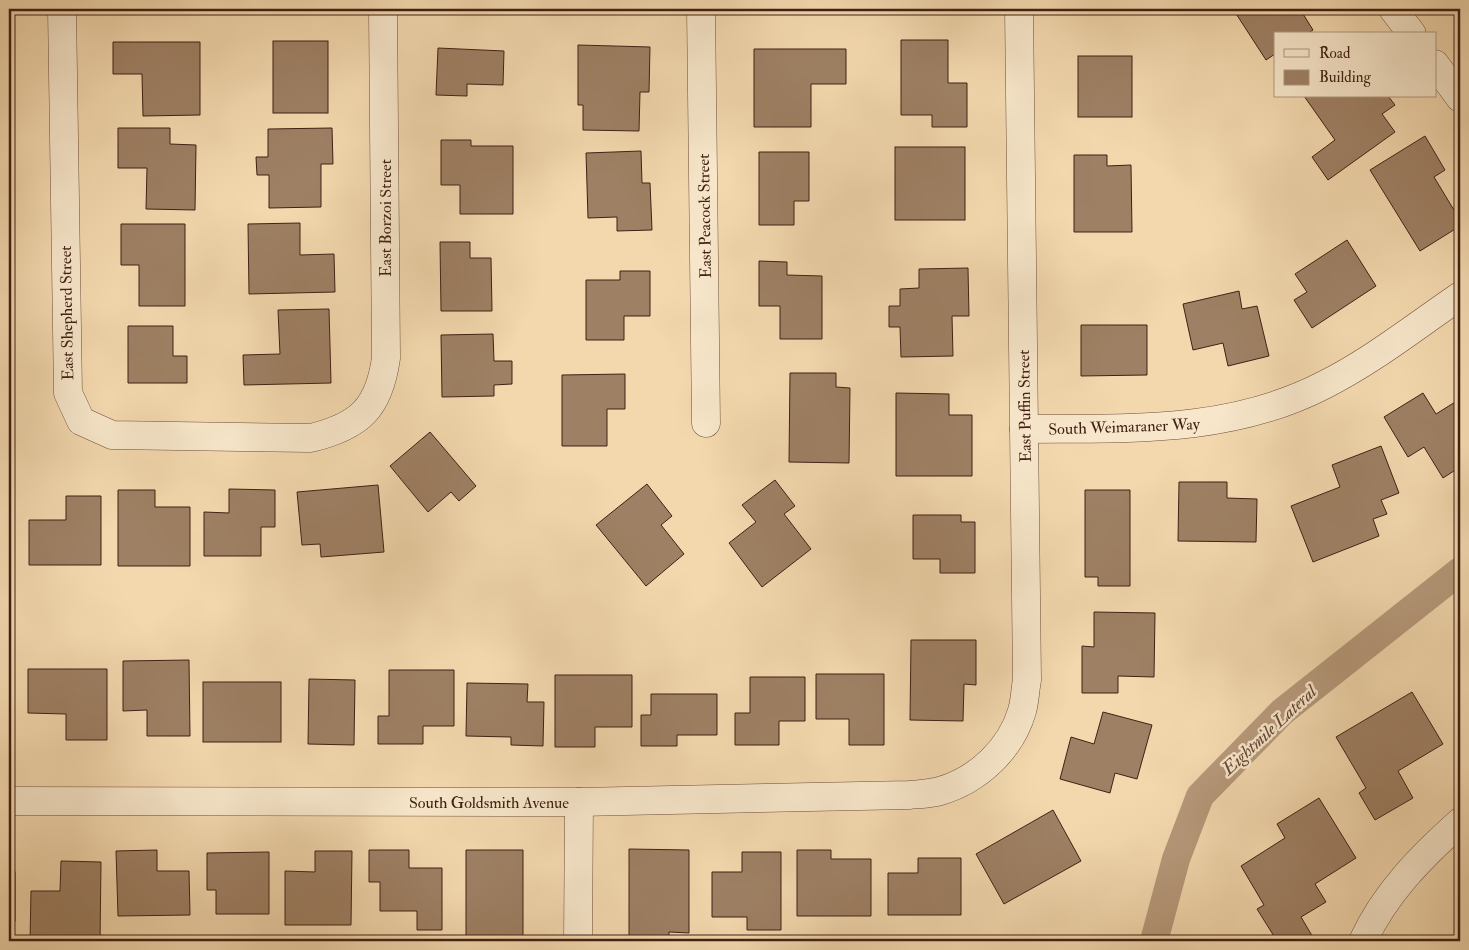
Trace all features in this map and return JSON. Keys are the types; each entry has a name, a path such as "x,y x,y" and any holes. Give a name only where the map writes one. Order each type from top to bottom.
{"street":[{"name":"East Shepherd Street","path":"62,9 68,392 81,421 112,435 311,438 336,432 357,419"},
{"name":"East Borzoi Street","path":"357,419 372,404 383,382 386,358 383,9"},
{"name":"East Peacock Street","path":"701,9 706,423"},
{"name":"East Puffin Street","path":"966,780 991,762 1010,739 1022,711 1026,688 1019,9"},
{"path":"1393,9 1410,32"},
{"path":"1436,65 1460,98"},
{"name":"South Weimaraner Way","path":"1024,429 1183,426 1242,416 1270,408 1316,389 1351,370 1460,296"},
{"name":"South Goldsmith Avenue","path":"9,801 579,802 909,795 939,791 966,780"},
{"path":"578,941 579,802"},
{"path":"1363,941 1384,904 1402,879 1422,856 1460,822"}],"building":[{"path":"1233,9 1300,9 1313,30 1310,32 1274,32 1274,55 1266,60"},
{"path":"901,40 948,40 948,83 967,83 967,127 932,127 932,115 901,115"},
{"path":"273,41 328,41 328,113 273,113"},
{"path":"113,42 200,42 200,115 143,116 142,74 113,74"},
{"path":"578,45 650,47 649,92 640,92 639,131 583,130 583,105 578,105"},
{"path":"438,48 504,51 503,85 467,84 467,96 436,95"},
{"path":"754,49 846,49 846,84 811,84 811,127 754,127"},
{"path":"1078,56 1132,56 1132,117 1078,117"},
{"path":"9,93 12,93 12,137 9,137"},
{"path":"1305,98 1390,98 1395,105 1382,114 1395,132 1328,180 1312,157 1335,140"},
{"path":"118,128 170,128 170,144 196,145 195,210 146,209 147,168 118,168"},
{"path":"332,128 333,164 321,164 321,207 269,208 269,175 257,175 256,157 268,157 268,129"},
{"path":"1425,136 1445,170 1434,177 1460,220 1460,226 1420,251 1370,170"},
{"path":"441,140 471,140 471,146 513,146 513,214 460,214 460,185 441,185"},
{"path":"895,147 965,147 965,220 895,220"},
{"path":"641,151 642,183 650,183 652,230 617,231 617,217 588,218 586,153"},
{"path":"759,152 809,152 809,201 794,201 794,225 759,225"},
{"path":"1074,155 1107,155 1107,166 1131,165 1132,232 1074,232"},
{"path":"9,159 13,159 13,219 9,219"},
{"path":"300,223 300,255 334,254 335,292 249,294 248,224"},
{"path":"121,224 185,224 185,306 139,306 139,265 121,265"},
{"path":"1347,240 1376,286 1312,328 1294,300 1307,292 1295,274"},
{"path":"440,242 470,242 470,258 491,258 492,311 441,311"},
{"path":"10,247 10,280 9,280"},
{"path":"759,261 787,262 787,275 822,276 822,339 780,339 780,306 759,306"},
{"path":"968,268 969,316 952,316 953,356 901,357 900,327 889,327 889,306 900,306 900,289 919,288 919,269"},
{"path":"620,271 650,271 650,316 624,316 624,340 586,340 586,280 620,280"},
{"path":"1239,291 1242,309 1257,306 1269,356 1228,366 1223,343 1193,350 1183,304"},
{"path":"329,309 331,383 244,385 243,355 280,354 278,310"},
{"path":"1081,325 1147,325 1147,375 1081,376"},
{"path":"128,326 173,326 173,356 187,356 187,383 128,383"},
{"path":"493,334 494,361 512,361 512,384 494,385 494,396 442,397 441,335"},
{"path":"9,365 12,365 11,402 9,402"},
{"path":"790,373 836,373 836,387 850,388 849,463 789,462"},
{"path":"625,374 625,409 607,409 607,446 562,446 562,375"},
{"path":"896,393 949,394 949,415 972,415 972,476 896,476"},
{"path":"1423,393 1436,414 1460,399 1460,467 1443,478 1424,447 1408,457 1384,417"},
{"path":"430,432 476,486 459,501 451,492 428,512 390,466"},
{"path":"1381,446 1399,493 1381,500 1387,514 1373,519 1379,536 1313,562 1291,506 1340,487 1332,465"},
{"path":"775,480 795,506 784,514 811,549 762,587 729,543 756,522 742,505"},
{"path":"1179,482 1227,482 1227,498 1257,499 1256,542 1178,541"},
{"path":"647,484 672,516 661,525 684,554 646,586 596,525"},
{"path":"378,485 384,552 321,557 320,544 302,545 297,492"},
{"path":"229,489 275,490 275,527 261,527 261,556 204,556 204,512 229,513"},
{"path":"118,490 155,490 155,507 190,507 190,566 118,566"},
{"path":"1085,490 1130,490 1130,586 1098,586 1098,577 1085,577"},
{"path":"66,496 101,496 101,565 29,565 29,520 66,520"},
{"path":"913,515 961,515 961,522 975,522 975,573 940,573 940,559 913,559"},
{"path":"1094,612 1155,613 1154,677 1118,676 1118,693 1082,693 1082,646 1094,647"},
{"path":"911,640 976,640 976,685 964,684 963,721 910,720"},
{"path":"189,660 190,736 147,736 147,710 123,711 123,661"},
{"path":"28,669 107,669 107,740 66,740 66,714 28,713"},
{"path":"389,670 454,670 454,726 423,726 423,744 378,744 378,716 389,716"},
{"path":"816,674 884,674 884,745 849,745 849,719 816,719"},
{"path":"555,675 632,675 632,727 595,727 595,747 555,747"},
{"path":"750,677 805,677 805,721 779,721 779,745 735,745 735,713 750,713"},
{"path":"309,679 355,680 354,745 308,744"},
{"path":"203,682 281,682 281,742 203,742"},
{"path":"467,683 528,684 527,702 544,702 543,746 511,745 511,737 466,736"},
{"path":"1412,692 1443,744 1398,771 1413,798 1375,820 1359,793 1366,788 1336,737"},
{"path":"651,694 717,694 717,735 677,735 677,746 641,746 641,715 651,715"},
{"path":"1103,712 1152,725 1137,779 1115,773 1110,793 1060,779 1071,737 1094,744"},
{"path":"1319,798 1356,858 1315,884 1326,902 1301,917 1314,939 1309,941 1277,941 1257,909 1264,905 1241,866 1285,838 1277,824"},
{"path":"1053,810 1081,861 1004,904 976,854"},
{"path":"629,849 689,850 689,933 669,932 669,941 629,941"},
{"path":"157,850 157,871 189,871 190,915 118,916 116,851"},
{"path":"369,850 409,850 409,868 442,868 442,930 417,930 417,911 380,911 380,882 369,882"},
{"path":"466,850 523,850 523,937 466,938"},
{"path":"797,850 831,850 831,859 871,859 871,916 797,916"},
{"path":"315,851 352,851 351,925 285,925 285,871 315,872"},
{"path":"269,852 269,914 216,914 216,890 207,890 207,853"},
{"path":"742,852 781,852 781,930 747,930 747,917 712,917 712,872 742,872"},
{"path":"918,858 961,858 961,915 888,915 888,873 918,873"},
{"path":"61,861 101,862 100,941 30,941 31,891 60,891"},
{"path":"9,872 15,872 15,921 9,921"}],"waterway":[{"name":"Eightmile Lateral","path":"1154,941 1176,859 1200,796 1282,712 1460,571"}]}
